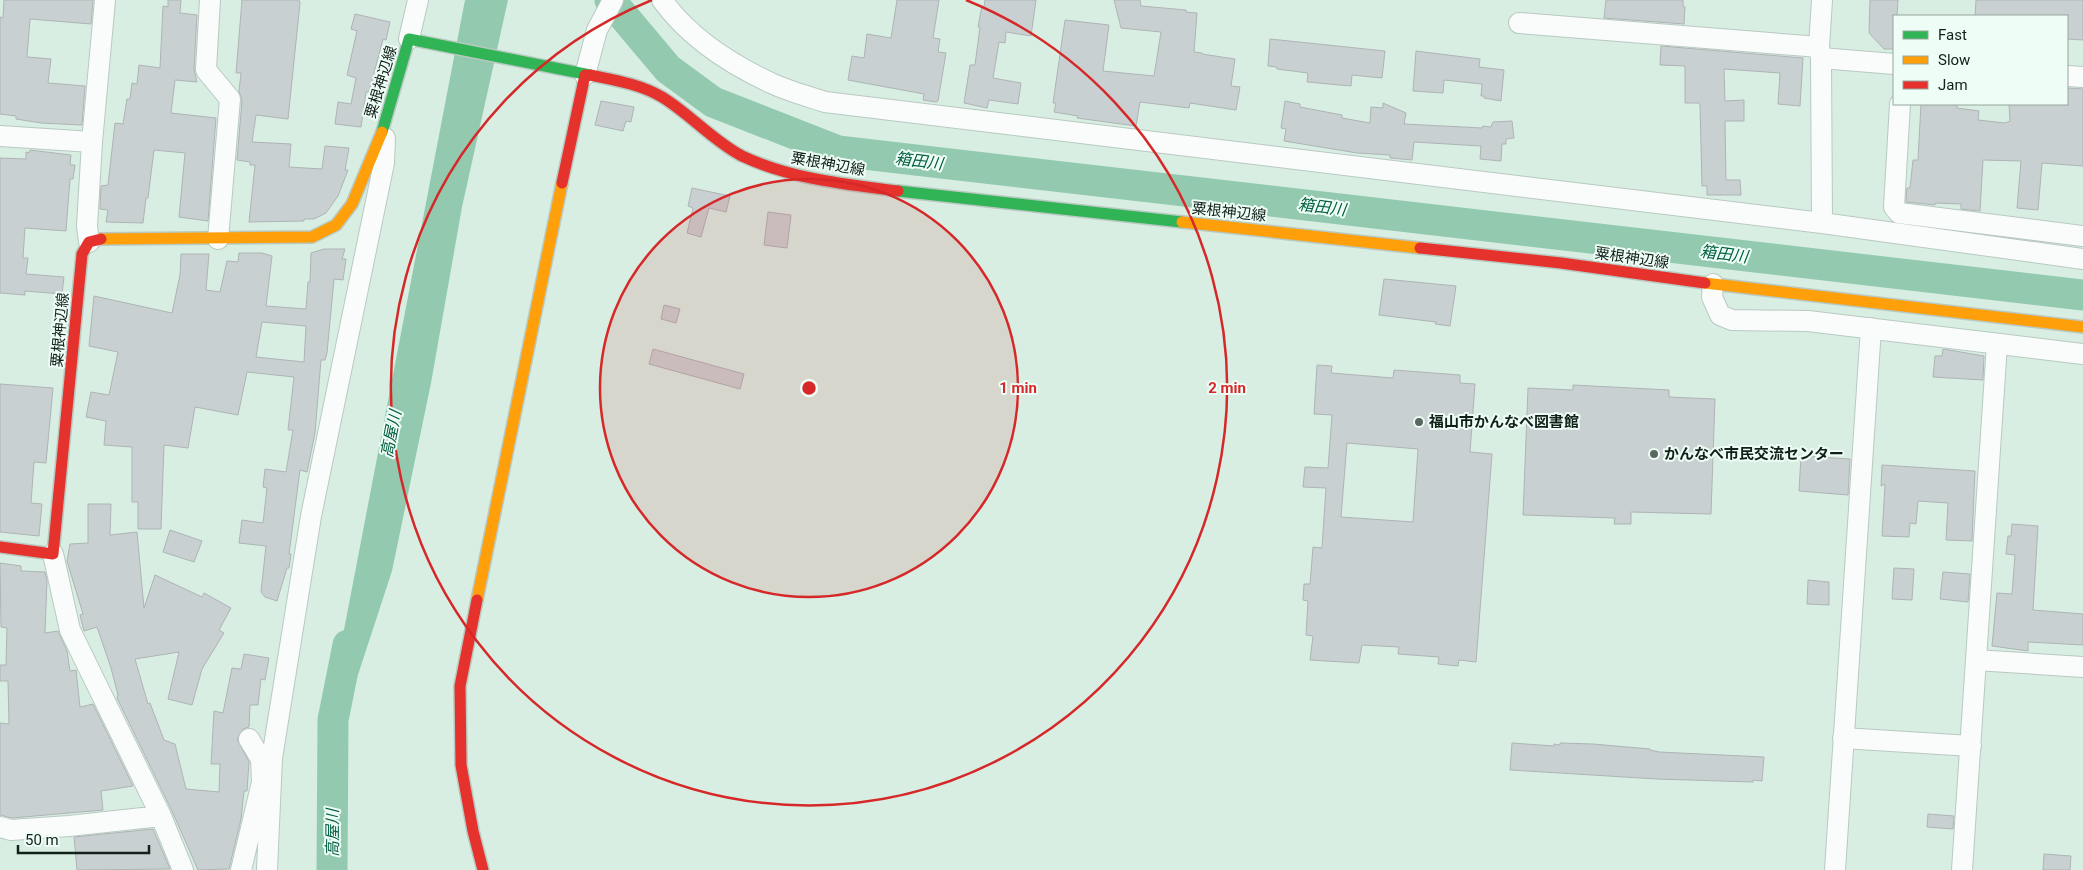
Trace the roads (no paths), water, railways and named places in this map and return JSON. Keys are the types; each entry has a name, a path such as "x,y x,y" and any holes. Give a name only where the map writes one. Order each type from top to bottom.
{"main road":[{"name":"粟根神辺線","path":"54,554 82,254 89,242 100,239 312,237 336,226 352,204 385,125 413,40 628,83 662,97 690,120 741,155 791,174 844,184 930,195 1542,261 1713,284 2083,327"},
{"path":"483,870 473,831 461,765 460,686 524,364 578,74"},
{"path":"0,547 54,554"}],"street":[{"path":"89,242 87,226 92,142 105,0"},
{"path":"210,0 206,70 230,99 218,239"},
{"path":"578,74 613,0"},
{"path":"662,0 669,10 710,48 771,83 825,102 1822,223 2083,259"},
{"path":"1822,0 1820,53 1822,223"},
{"path":"413,40 416,3"},
{"path":"1519,23 1820,53 1893,64"},
{"path":"2068,76 2083,77"},
{"path":"1900,105 1894,207 1899,213 2083,236"},
{"path":"267,870 272,758 311,516 384,163 385,125"},
{"path":"0,136 92,142"},
{"path":"1713,284 1712,297 1720,315 1732,320 1808,321 2083,354"},
{"path":"1835,870 1871,328"},
{"path":"1962,870 1998,344"},
{"path":"54,554 70,630 162,816 183,870"},
{"path":"1976,660 2083,667"},
{"path":"1843,738 1971,746"},
{"path":"241,870 262,782 261,759 249,739"},
{"path":"0,828 11,830 69,826 162,816"}],"water":[{"path":"465,0 508,0 462,207 431,383 392,571 353,690 333,687"}],"waterway":[{"name":"箱田川","path":"610,0 668,69 713,102 838,151 2083,295"},
{"name":"高屋川","path":"332,870 333,720 348,645"}],"place":[{"name":"福山市かんなべ図書館","path":"1419,422"},
{"name":"かんなべ市民交流センター","path":"1654,454"}]}
